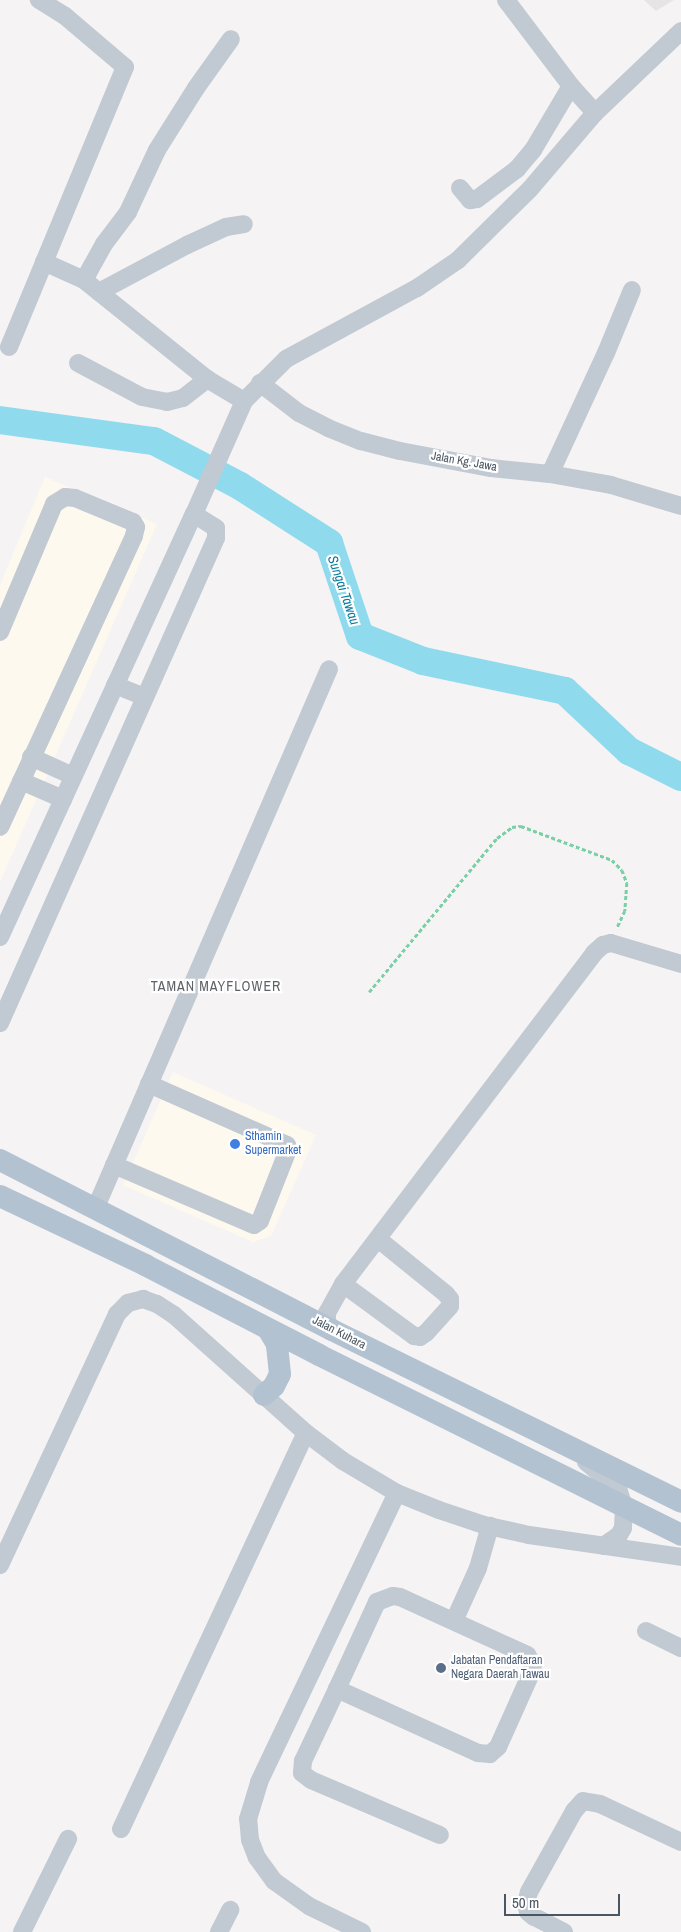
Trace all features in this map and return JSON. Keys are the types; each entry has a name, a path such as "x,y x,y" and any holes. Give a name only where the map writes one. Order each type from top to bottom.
{"main road":[{"name":"Jalan Kuhara","path":"0,1160 96,1207 332,1330 681,1502"},
{"path":"0,1196 145,1265 268,1329 681,1535"},
{"path":"264,1395 274,1386 280,1374 277,1344 268,1329"}],"street":[{"path":"9,347 125,67 65,16 39,0"},
{"path":"506,0 595,113"},
{"path":"0,936 244,401 286,359 417,288 458,260 530,189 595,113 681,31"},
{"path":"84,280 104,244 128,212 157,150 196,88 231,39"},
{"path":"460,188 470,200 477,199 517,169 533,150 572,86"},
{"path":"99,292 187,246 226,228 244,224"},
{"path":"44,262 84,280 207,379 244,401"},
{"path":"550,474 606,353 632,290"},
{"path":"78,363 142,397 167,402 183,398 207,379"},
{"name":"Jalan Kg. Jawa","path":"260,383 299,413 328,428 361,441 400,451 491,468 550,474 611,485 681,506"},
{"path":"0,632 54,504 65,497 75,498 133,522 136,528 134,536 0,828"},
{"path":"0,1023 216,538 216,528 194,514"},
{"path":"96,1207 329,669"},
{"path":"115,685 145,697"},
{"path":"31,757 73,776"},
{"path":"21,781 63,799"},
{"path":"332,1330 327,1321 327,1313 343,1284 594,953 603,945 610,943 681,964"},
{"path":"114,1165 254,1225 260,1222 288,1150 287,1145 149,1084"},
{"path":"343,1284 414,1336 426,1333 450,1306 450,1299 446,1294 378,1239"},
{"path":"0,1565 117,1314 128,1303 143,1299 157,1304 174,1315 306,1433 343,1461 397,1493 440,1510 490,1526 529,1535 681,1557"},
{"path":"121,1829 306,1433"},
{"path":"566,1446 618,1488 624,1508 623,1528 619,1535 602,1546"},
{"path":"362,1932 309,1906 274,1881 262,1867 255,1853 250,1840 248,1819 259,1782 397,1493"},
{"path":"454,1621 478,1568 490,1526"},
{"path":"337,1689 478,1753 490,1754 498,1747 532,1671 533,1664 522,1652 400,1597 393,1596 380,1599 337,1689 303,1761 302,1772 311,1780 440,1835"},
{"path":"646,1631 681,1648"},
{"path":"564,1932 534,1917 528,1912 526,1903 529,1892 574,1811 583,1801 600,1804 681,1842"},
{"path":"22,1932 68,1839"},
{"path":"218,1932 230,1910"}],"path":[{"path":"369,992 497,838 512,827 521,826 612,860 622,870 627,883 625,911 610,943"}],"shaded area":[{"path":"644,0 674,0 656,11"},
{"path":"45,477 157,524 0,882 0,585"},
{"path":"173,1072 316,1135 271,1236 253,1242 123,1185"}],"waterway":[{"name":"Sungai Tawau","path":"0,420 154,441 240,486 329,543 360,636 423,661 565,691 629,751 681,777"}],"place":[{"name":"Sthamin Supermarket","path":"235,1144"},
{"name":"Jabatan Pendaftaran Negara Daerah Tawau","path":"441,1668"}],"district":[{"name":"TAMAN MAYFLOWER","path":"216,986"}]}
